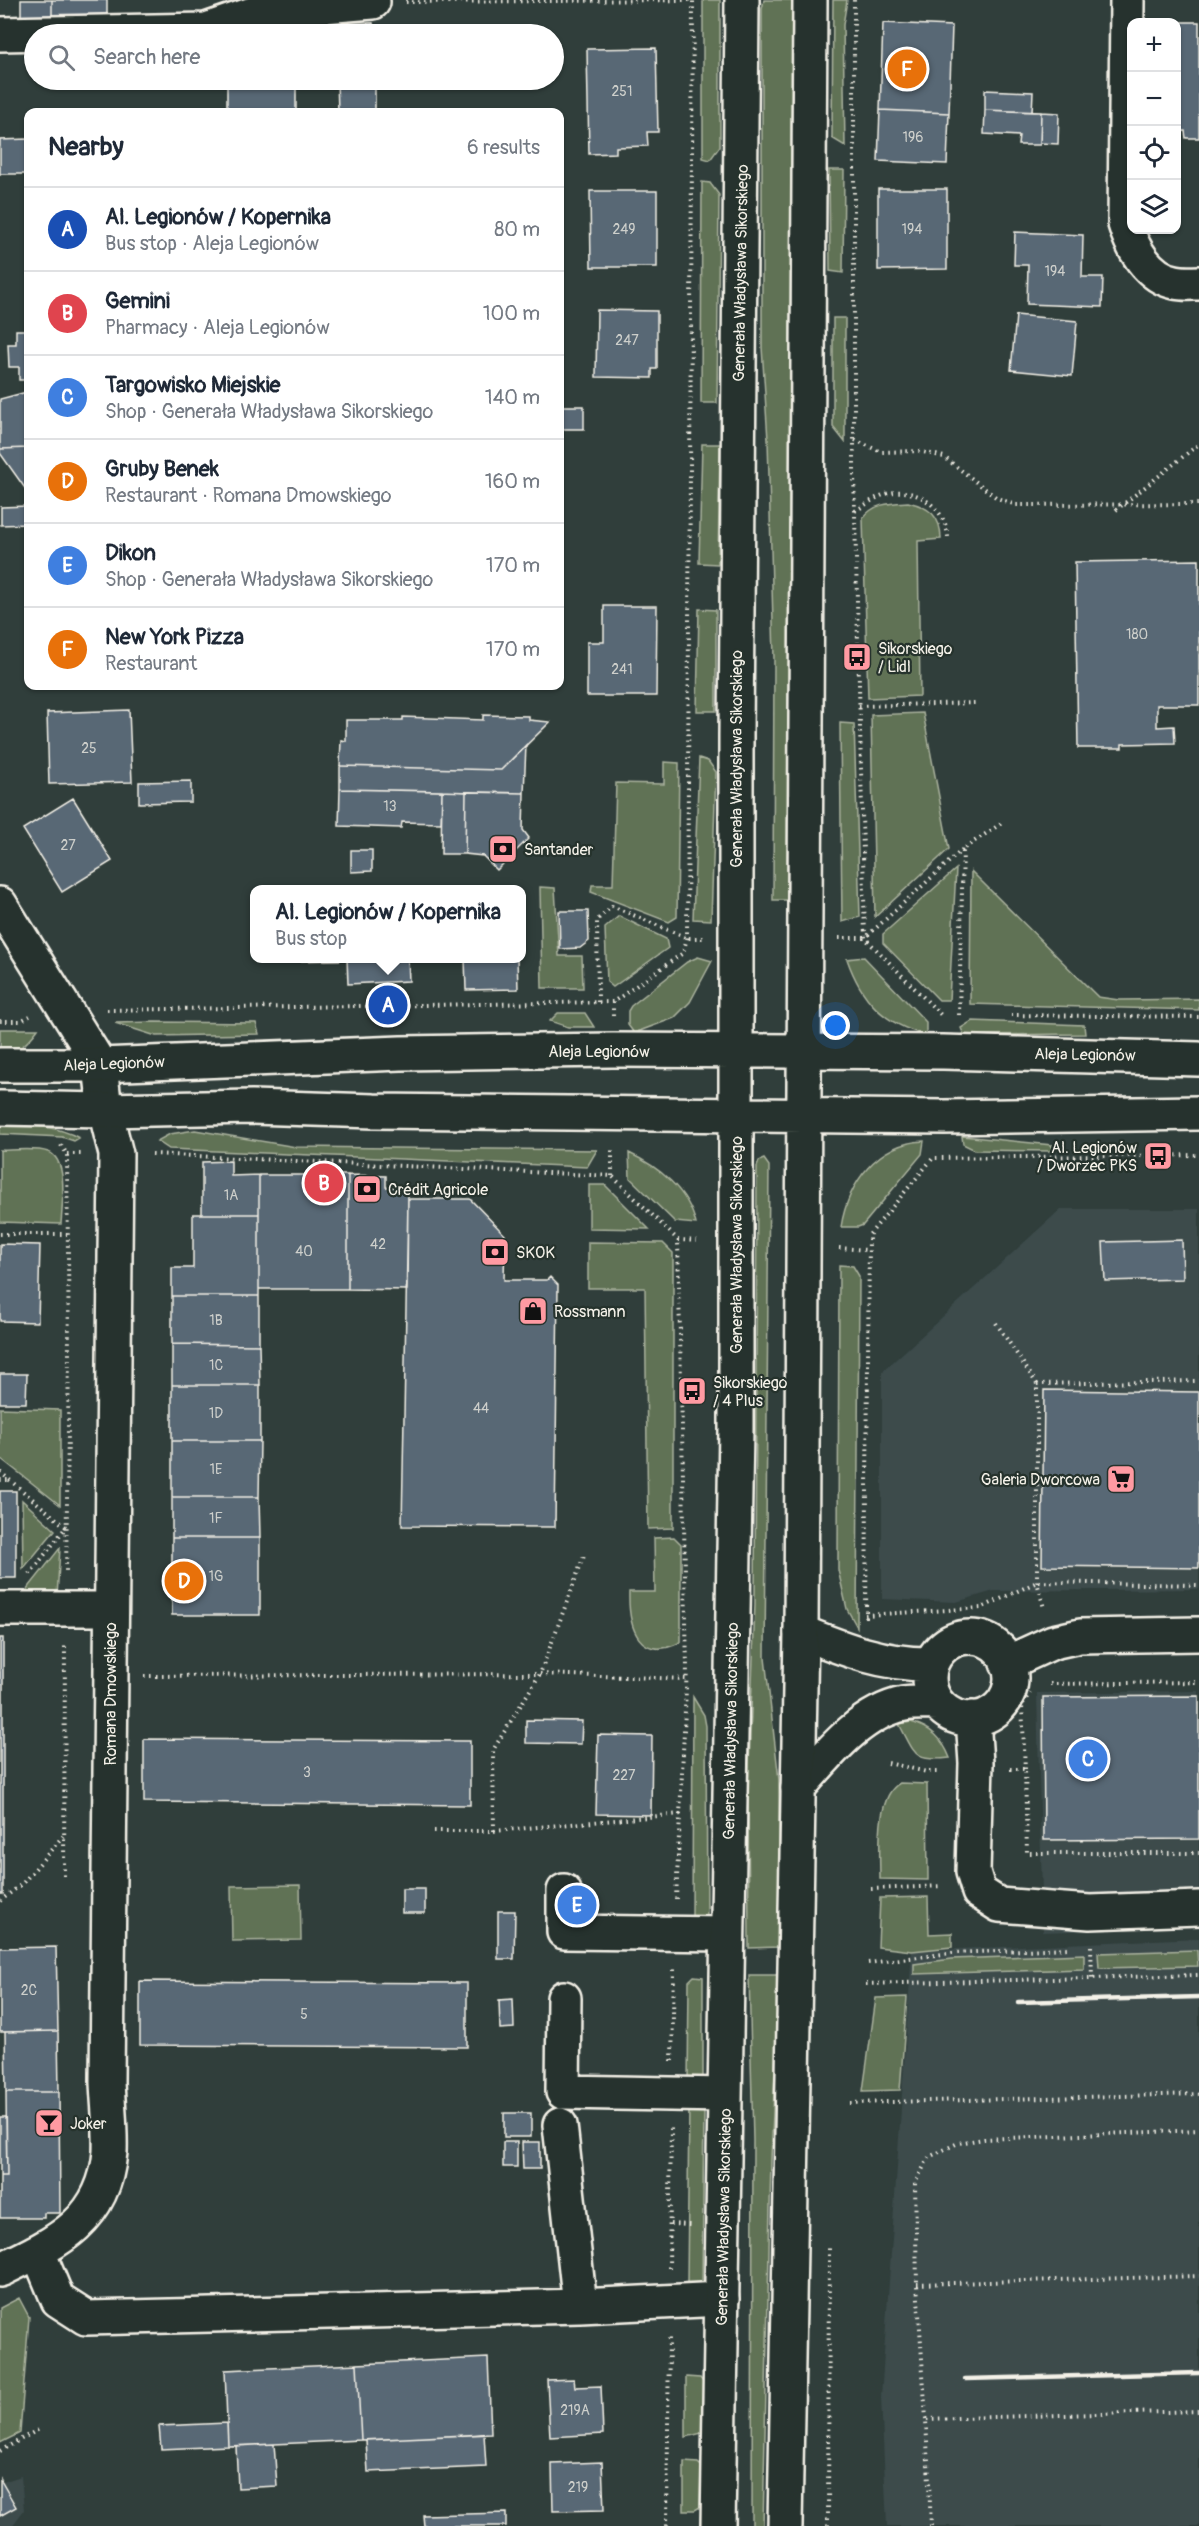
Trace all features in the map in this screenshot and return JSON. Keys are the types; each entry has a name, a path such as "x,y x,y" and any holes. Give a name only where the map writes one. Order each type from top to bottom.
{"main road":[{"name":"Generała Władysława Sikorskiego","path":"718,2526 736,1429 742,0"},
{"path":"785,2526 801,1632 810,0"},
{"path":"1127,0 1125,224 1130,238 1147,266 1174,282 1199,283"},
{"path":"223,24 261,11 373,2"},
{"path":"0,34 24,34"},
{"path":"0,904 100,1065"},
{"name":"Aleja Legionów","path":"0,1065 100,1065 400,1053 736,1051 1110,1055 1199,1059"},
{"name":"Romana Dmowskiego","path":"0,2270 38,2252 81,2223 97,2199 110,2152 107,2082 116,1154 105,1110 100,1065"},
{"path":"0,1107 105,1110 252,1107 736,1116 944,1117 1199,1113"},
{"path":"0,1609 111,1609"},
{"path":"801,1632 836,1647 872,1657 905,1665 931,1664"},
{"path":"1007,1663 1053,1642 1096,1635 1199,1634"},
{"path":"973,1637 986,1640 998,1647 1007,1663 1010,1671 1010,1685 1006,1697 997,1708 986,1715 973,1718 960,1717 947,1712 937,1703 931,1691 929,1677 931,1664 947,1643 959,1638 973,1637"},
{"path":"798,1788 844,1737 878,1715 902,1704 937,1703"},
{"path":"973,1718 976,1769 973,1872 979,1892 999,1905 1090,1912 1199,1908"},
{"path":"564,1891 564,1932 726,1934"},
{"path":"564,1998 563,2092 724,2095"},
{"path":"560,2125 580,2306"},
{"path":"38,2252 58,2300 86,2318 580,2306 722,2299"}],"path":[{"path":"0,1021 20,1021 39,1011 613,1002 683,953 687,938 693,0 440,2"},
{"path":"854,0 854,512 865,938 941,1015 960,1015 963,849"},
{"path":"854,440 881,452 919,451 944,457 997,498 1016,506 1199,504"},
{"path":"1116,510 1199,444"},
{"path":"854,512 885,494 906,493 930,501 943,518 948,537"},
{"path":"859,706 976,703"},
{"path":"865,938 963,849 1002,823"},
{"path":"598,1002 597,920 612,906 687,938"},
{"path":"1007,1016 1199,1017"},
{"path":"51,1145 62,1145 67,1154 69,1356 64,1876"},
{"path":"67,1154 116,1154 612,1176 678,1240 687,1678 675,1933 671,2094 668,2526"},
{"path":"872,1657 866,1615 868,1235 933,1158 1199,1155"},
{"path":"0,1234 67,1234"},
{"path":"996,1323 1037,1384 1037,1582 1065,1684"},
{"path":"1037,1384 1199,1381"},
{"path":"0,1472 66,1527"},
{"path":"0,1480 10,1480"},
{"path":"23,1582 66,1527"},
{"path":"494,1831 493,1750 540,1674 584,1556"},
{"path":"866,1615 981,1608 1037,1582 1199,1585"},
{"path":"111,1677 540,1674 687,1678"},
{"path":"1046,1684 1199,1682"},
{"path":"1032,1690 1022,1705 1027,1853 1199,1852"},
{"path":"888,1762 927,1772 1025,1769"},
{"path":"434,1831 494,1831 681,1814"},
{"path":"0,1901 22,1884 64,1835"},
{"path":"871,1889 977,1885"},
{"path":"868,1963 952,1953 1103,1947"},
{"path":"866,1984 1199,1975"},
{"path":"850,2103 1199,2094"},
{"path":"931,2526 917,2284 915,2183 929,2157 958,2143 984,2139 1199,2130"},
{"path":"828,2526 829,2246"},
{"path":"917,2284 1199,2276"},
{"path":"926,2419 1199,2411"},
{"path":"0,2451 42,2428"}],"shaded area":[{"path":"1061,1209 1199,1209 1199,1589 994,1591 956,1602 882,1599 882,1372"},
{"path":"1199,1691 1199,1926 1043,1932 1037,1693"},
{"path":"1199,1938 1199,2526 887,2526 881,2397 912,1951"},
{"path":"21,2476 24,2510 12,2526 0,2526 0,2483"}],"green space":[{"path":"703,0 720,0 720,146 710,160 703,158"},
{"path":"764,0 792,0 787,900 773,900 774,659 768,440 762,347 762,9"},
{"path":"833,0 847,0 843,25 845,146 832,138"},
{"path":"829,170 844,170 843,273 830,271"},
{"path":"702,182 710,183 719,195 717,403 701,403"},
{"path":"833,318 845,318 845,442 833,427"},
{"path":"702,444 720,444 718,564 699,563"},
{"path":"908,502 932,514 939,524 941,539 918,541 920,696 868,698 863,518 872,509"},
{"path":"699,609 716,610 716,711 697,711"},
{"path":"923,713 949,849 875,917 871,715"},
{"path":"840,723 854,724 860,917 842,922"},
{"path":"699,758 708,761 716,772 711,920 693,919"},
{"path":"664,762 679,763 677,917 669,922 591,892 592,885 613,885 616,783 664,784"},
{"path":"956,869 949,1000 939,1000 883,943 883,934"},
{"path":"971,871 1098,997 1119,1000 1199,999 1199,1010 970,1004"},
{"path":"540,887 555,888 559,956 582,956 583,988 542,988"},
{"path":"619,916 666,939 668,948 613,987 607,982 605,928"},
{"path":"698,957 712,961 690,1002 674,1018 634,1033 628,1025 628,1011 631,1006 687,962"},
{"path":"864,957 926,1022 926,1035 897,1024 886,1017 867,998 847,959"},
{"path":"558,1013 585,1013 594,1027 568,1027 550,1021"},
{"path":"972,1021 1084,1025 1085,1034 964,1035 961,1028"},
{"path":"115,1023 256,1023 259,1034 156,1036"},
{"path":"0,1029 38,1029 22,1046 6,1053 0,1053"},
{"path":"0,1126 50,1128 79,1138 74,1141 62,1137 0,1134"},
{"path":"195,1130 296,1147 597,1150 587,1167 169,1149 157,1141 170,1134"},
{"path":"962,1136 1052,1145 1052,1151 975,1150 963,1144"},
{"path":"924,1141 922,1154 863,1225 841,1227 850,1195 867,1168 892,1149 907,1143"},
{"path":"0,1150 37,1150 55,1156 62,1173 63,1184 61,1224 0,1222"},
{"path":"629,1153 651,1165 671,1181 686,1201 696,1224 675,1222 630,1178"},
{"path":"764,1159 769,1166 765,1658 779,1780 779,1947 749,1948 748,1791 755,1604 757,1167 759,1161"},
{"path":"589,1185 605,1185 649,1229 589,1228"},
{"path":"588,1242 663,1243 673,1253 673,1528 648,1529 645,1288 588,1288"},
{"path":"839,1265 853,1266 859,1276 857,1627 847,1609 838,1570"},
{"path":"0,1408 60,1410 60,1505 0,1458"},
{"path":"22,1500 55,1530 23,1569"},
{"path":"674,1537 681,1544 681,1642 655,1648 646,1645 634,1629 629,1592 655,1592 654,1538"},
{"path":"60,1548 57,1597 22,1596"},
{"path":"693,1697 704,1715 706,1726 707,1920 692,1921"},
{"path":"911,1722 925,1727 935,1735 950,1758 929,1759 917,1754 899,1724"},
{"path":"900,1783 927,1784 928,1880 880,1879 883,1812 886,1800"},
{"path":"300,1885 301,1940 232,1941 231,1886"},
{"path":"928,1897 929,1934 952,1933 952,1947 912,1951 878,1947 880,1898"},
{"path":"1197,1950 1198,1966 1099,1968 1098,1953"},
{"path":"1084,1954 1084,1969 914,1974 914,1964 952,1959"},
{"path":"749,1975 779,1975 771,2160 763,2526 752,2526 753,2140"},
{"path":"694,1976 703,1977 703,2083 688,2084 689,1981"},
{"path":"907,1997 900,2090 863,2091 876,1998"},
{"path":"689,2106 704,2110 702,2285 687,2284"},
{"path":"19,2298 29,2317 20,2433 0,2443 0,2308"},
{"path":"686,2377 700,2378 703,2382 702,2433 686,2437"},
{"path":"684,2462 698,2463 701,2466 700,2507 695,2510 684,2510"}],"building":[{"path":"21,0 52,0 52,22 21,21"},
{"path":"52,0 107,0 107,23 52,22"},
{"path":"1181,22 1199,22 1199,138 1186,138 1185,131 1181,131"},
{"path":"883,23 952,26 949,113 880,110"},
{"path":"656,48 658,132 647,132 648,146 616,147 616,153 589,154 587,49"},
{"path":"227,90 296,90 296,108 227,108"},
{"path":"337,90 375,90 375,108 338,108"},
{"path":"985,90 1033,92 1032,112 985,110"},
{"path":"880,110 949,113 947,164 878,161"},
{"path":"985,110 1041,112 1040,145 1018,145 1019,136 984,134"},
{"path":"1041,112 1059,113 1058,144 1040,143"},
{"path":"24,139 24,174 0,174 0,140"},
{"path":"878,189 947,189 947,269 878,270"},
{"path":"590,191 657,191 657,267 591,267"},
{"path":"1015,232 1083,235 1082,277 1103,277 1102,307 1027,304 1028,265 1014,265"},
{"path":"597,310 657,311 657,369 652,369 652,378 596,377"},
{"path":"1016,315 1077,321 1072,376 1011,370"},
{"path":"16,330 24,330 24,380 19,380 19,367 9,367 8,344 16,344"},
{"path":"24,393 24,448 0,449 0,399"},
{"path":"564,406 584,406 584,429 564,429"},
{"path":"24,448 24,487 0,453 0,449"},
{"path":"24,506 24,524 1,525 1,507"},
{"path":"1199,560 1199,705 1157,705 1157,727 1174,726 1175,743 1122,744 1122,748 1078,748 1075,562"},
{"path":"604,606 657,606 656,696 587,696 587,642 604,642"},
{"path":"129,710 132,782 49,784 47,713"},
{"path":"483,715 529,716 529,720 550,722 501,770 340,766 341,740 346,741 346,720 403,720 403,717 483,720"},
{"path":"526,745 524,793 340,789 340,766 501,770"},
{"path":"191,781 191,802 139,803 139,782"},
{"path":"340,789 442,791 441,823 402,822 401,828 339,826"},
{"path":"442,791 466,792 465,854 441,854"},
{"path":"466,792 524,793 523,830 529,838 497,870 483,856 465,854"},
{"path":"73,798 112,861 62,892 23,829"},
{"path":"351,850 372,850 372,871 351,872"},
{"path":"559,911 588,911 589,941 580,948 560,949"},
{"path":"347,963 408,963 409,981 348,984"},
{"path":"465,963 517,963 518,989 466,990"},
{"path":"231,1161 231,1176 259,1175 259,1214 202,1214 202,1162"},
{"path":"259,1175 348,1175 348,1289 259,1289"},
{"path":"348,1175 386,1176 386,1187 408,1188 407,1290 348,1289"},
{"path":"408,1199 470,1199 505,1235 504,1280 547,1280 550,1277 558,1285 555,1527 402,1526"},
{"path":"193,1214 259,1214 259,1296 172,1296 172,1268 193,1268"},
{"path":"1182,1240 1183,1279 1105,1281 1103,1242"},
{"path":"0,1244 40,1245 38,1322 0,1321"},
{"path":"172,1296 259,1296 259,1345 172,1344"},
{"path":"172,1344 259,1345 260,1385 172,1385"},
{"path":"0,1374 27,1374 26,1403 0,1403"},
{"path":"172,1385 260,1385 260,1441 172,1441"},
{"name":"Galeria Dworcowa","path":"1044,1390 1199,1392 1199,1568 1042,1566"},
{"path":"172,1441 260,1441 259,1497 172,1497"},
{"path":"0,1491 16,1491 16,1578 0,1578"},
{"path":"172,1497 259,1497 260,1538 172,1538"},
{"path":"172,1538 260,1538 260,1615 172,1615"},
{"path":"0,1638 3,1638 3,1894 0,1894"},
{"path":"1199,1696 1199,1839 1044,1840 1043,1697"},
{"path":"526,1720 582,1721 581,1744 526,1743"},
{"path":"598,1735 652,1736 651,1815 596,1814"},
{"path":"144,1739 470,1741 470,1805 144,1802"},
{"path":"402,1889 425,1889 425,1913 402,1913"},
{"path":"498,1911 515,1911 514,1959 498,1959"},
{"path":"56,1947 58,2031 0,2032 0,1948"},
{"path":"140,1981 467,1983 467,2047 140,2045"},
{"path":"513,1999 514,2028 500,2029 499,2000"},
{"path":"58,2031 59,2092 6,2092 5,2032"},
{"path":"6,2092 59,2092 60,2213 44,2213 44,2218 0,2218 0,2176 7,2176"},
{"path":"504,2113 531,2113 531,2137 504,2137"},
{"path":"0,2117 6,2117 7,2176 0,2176"},
{"path":"503,2142 517,2142 517,2167 503,2167"},
{"path":"522,2142 540,2142 540,2169 523,2169"},
{"path":"488,2358 491,2434 361,2440 357,2364"},
{"path":"357,2364 361,2440 228,2446 225,2370"},
{"path":"574,2379 575,2387 601,2386 603,2434 550,2437 547,2380"},
{"path":"227,2423 228,2446 161,2449 159,2426"},
{"path":"484,2434 486,2467 368,2472 366,2440"},
{"path":"274,2444 277,2486 238,2488 236,2446"},
{"path":"602,2462 604,2510 553,2511 552,2464"},
{"path":"0,2479 16,2507 0,2516"},
{"path":"506,2513 506,2526 424,2526 423,2515"}],"railway":[{"path":"1018,2002 1199,1997"},
{"path":"965,2379 1199,2373"}],"place":[{"name":"New York Pizza","path":"907,69"},
{"name":"Sikorskiego / Lidl","path":"857,657"},
{"name":"Santander","path":"503,849"},
{"name":"Al. Legionów / Kopernika","path":"388,1005"},
{"name":"Al. Legionów / Dworzec PKS","path":"1158,1156"},
{"name":"Gemini","path":"324,1183"},
{"name":"Crédit Agricole","path":"367,1189"},
{"name":"SKOK","path":"495,1252"},
{"name":"Rossmann","path":"533,1311"},
{"name":"Sikorskiego / 4 Plus","path":"692,1391"},
{"name":"Galeria Dworcowa","path":"1121,1479"},
{"name":"Gruby Benek","path":"184,1581"},
{"name":"Targowisko Miejskie","path":"1088,1759"},
{"name":"Dikon","path":"577,1905"},
{"name":"Joker","path":"49,2123"}]}
